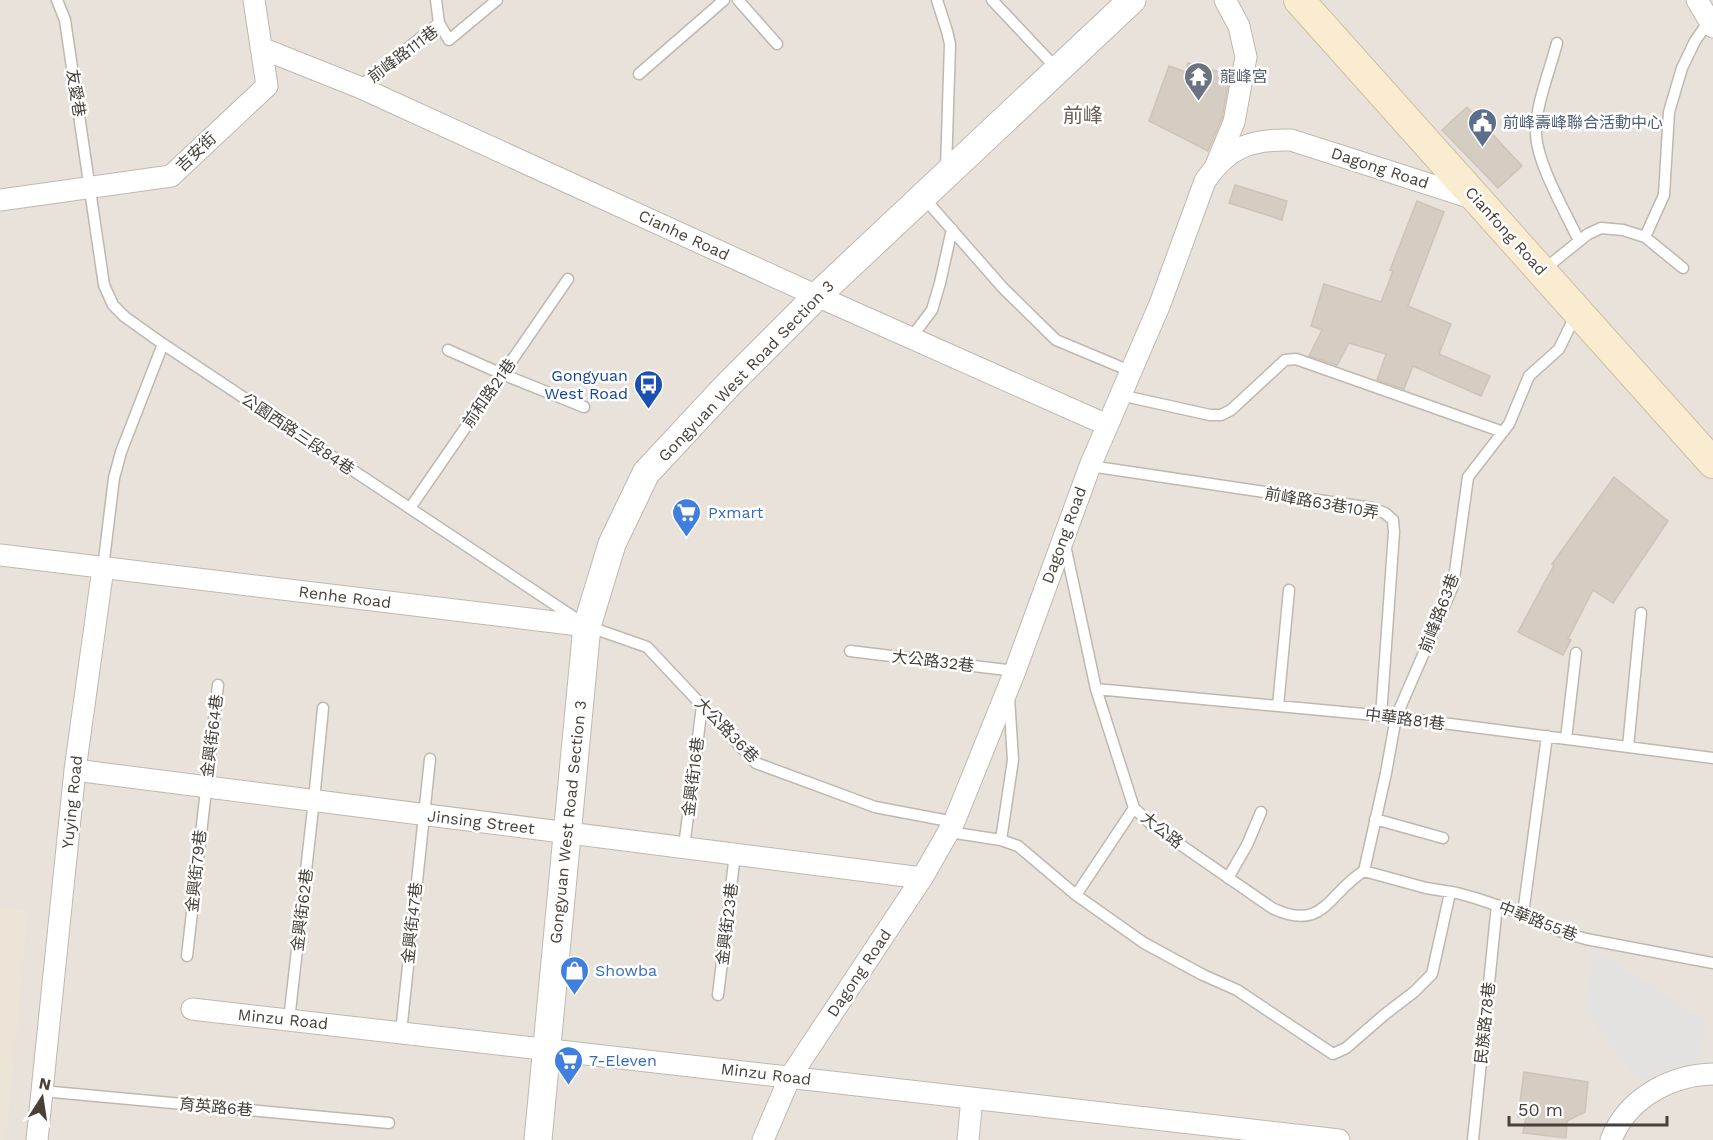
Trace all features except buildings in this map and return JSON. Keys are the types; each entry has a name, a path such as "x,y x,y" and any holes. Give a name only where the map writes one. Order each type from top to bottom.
{"main road":[{"name":"Cianfong Road","path":"1299,0 1713,463"}],"street":[{"path":"254,0 261,48"},
{"name":"Gongyuan West Road Section 3","path":"538,1140 587,626 612,544 646,473 728,385 817,296 1132,0"},
{"path":"1216,165 1234,122 1246,57 1239,26 1225,0"},
{"path":"1697,0 1711,24"},
{"name":"吉安街","path":"0,200 171,176 267,86 261,48"},
{"name":"Cianhe Road","path":"261,48 359,87 817,296 1107,425"},
{"name":"Dagong Road","path":"763,1140 790,1077 922,878 951,827 1012,679 1090,466 1160,304 1205,181 1216,165 1239,148 1264,140 1291,140 1478,200"},
{"path":"0,555 103,568"},
{"name":"Renhe Road","path":"103,568 587,626"},
{"name":"Yuying Road","path":"37,1140 75,770 103,568"},
{"name":"Jinsing Street","path":"75,770 922,878"},
{"name":"Minzu Road","path":"192,1009 1339,1140"},
{"path":"1611,1140 1631,1108 1659,1087 1691,1075 1713,1074"},
{"path":"968,1140 972,1098"}],"lane":[{"name":"友愛巷","path":"57,0 65,20 91,187"},
{"path":"436,0 439,22"},
{"name":"前峰路111巷","path":"359,87 439,22 448,40 497,0"},
{"path":"639,74 724,0"},
{"path":"738,0 777,44"},
{"path":"937,0 950,44 946,176"},
{"path":"992,0 1059,70"},
{"path":"1646,237 1664,195 1669,112 1691,50 1711,24"},
{"path":"1557,43 1538,114 1536,135 1544,166 1580,241"},
{"name":"公園西路三段84巷","path":"91,187 104,285 113,305 125,316 163,344 587,626"},
{"path":"924,197 1003,288 1056,340 1130,371"},
{"path":"1542,272 1588,234 1601,228 1623,230 1646,237 1683,268"},
{"path":"911,338 932,310 952,229"},
{"name":"前和路21巷","path":"410,508 568,279"},
{"name":"前峰路63巷","path":"1365,871 1396,717 1452,586 1457,566 1468,477 1509,424 1529,376 1560,349 1578,311"},
{"path":"103,568 114,478 163,344"},
{"path":"448,350 584,407"},
{"path":"1120,395 1210,415 1221,415 1231,410 1285,360 1296,359 1503,432"},
{"name":"前峰路63巷10弄","path":"1090,466 1372,508 1385,513 1393,520 1394,532 1381,716"},
{"name":"大公路","path":"1063,536 1096,689 1134,808 1152,825 1284,914 1309,915 1321,911 1365,871"},
{"path":"1278,706 1289,590"},
{"path":"1628,747 1641,614"},
{"name":"大公路36巷","path":"587,626 648,647 756,763 876,807 1018,846 1076,895 1144,944 1237,990 1333,1054 1346,1048 1414,992 1432,974 1450,892"},
{"name":"大公路32巷","path":"850,651 1012,679"},
{"path":"1566,739 1576,653"},
{"path":"1001,840 1013,760 1012,679"},
{"name":"金興街64巷","path":"206,786 218,685"},
{"name":"中華路81巷","path":"1096,689 1396,717 1713,758"},
{"name":"金興街16巷","path":"684,848 702,706"},
{"name":"金興街62巷","path":"289,1020 323,708"},
{"path":"1523,914 1546,736"},
{"name":"金興街47巷","path":"401,1032 430,759"},
{"name":"金興街79巷","path":"187,956 206,786"},
{"path":"1076,895 1134,808"},
{"path":"1228,878 1248,845 1261,812"},
{"path":"1375,819 1443,838"},
{"name":"金興街23巷","path":"718,995 735,854"},
{"name":"中華路55巷","path":"1365,871 1497,905 1559,931 1586,939 1713,963"},
{"name":"民族路78巷","path":"1473,1140 1497,905"},
{"name":"育英路6巷","path":"42,1092 389,1123"}],"shaded area":[{"path":"0,0 1713,0 1713,1140 0,1140"},
{"path":"0,907 28,911 6,1140 0,1140"},
{"path":"1595,950 1706,1020 1699,1062 1657,1072 1640,1082 1585,1011"}],"place":[{"name":"龍峰宮","path":"1199,102"},
{"name":"前峰壽峰聯合活動中心","path":"1482,148"},
{"name":"Gongyuan West Road","path":"649,410"},
{"name":"Pxmart","path":"687,538"},
{"name":"Showba","path":"574,996"},
{"name":"7-Eleven","path":"568,1086"}],"district":[{"name":"前峰","path":"1083,115"}]}
